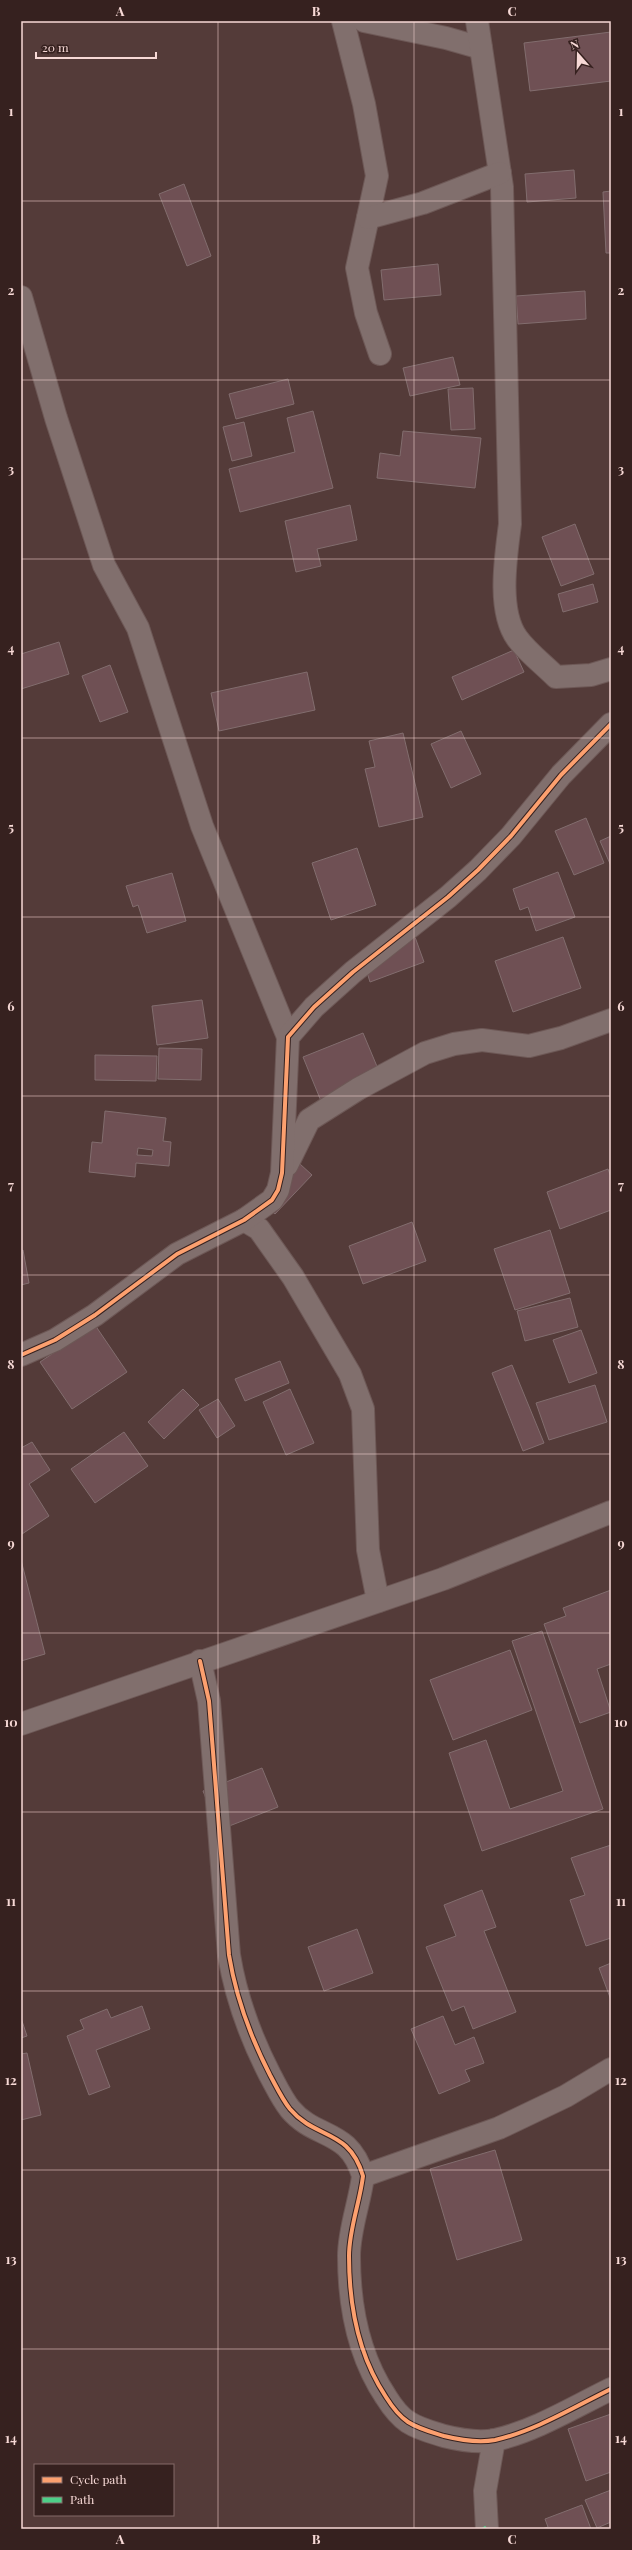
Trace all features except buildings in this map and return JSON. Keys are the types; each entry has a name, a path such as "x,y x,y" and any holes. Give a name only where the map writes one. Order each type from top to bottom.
{"street":[{"path":"343,21 364,104 376,176 357,268 366,313 380,354"},
{"path":"364,21 446,38 480,48"},
{"path":"477,21 500,173 510,524 505,567 506,610 516,637 556,677 591,675 611,670"},
{"path":"368,218 423,203 500,173"},
{"path":"21,1355 55,1340 95,1314 177,1254 244,1220 272,1200 278,1190 282,1174 288,1037 202,826 138,628 104,565 56,418 22,300"},
{"path":"288,1037 314,1007 353,972 448,897 478,870 511,836 561,775 611,724"},
{"path":"282,1174 309,1120 358,1089 426,1053 454,1044 482,1040 529,1046 561,1038 611,1020"},
{"path":"244,1220 260,1229 293,1277 350,1374 363,1410 368,1550 378,1601"},
{"path":"21,1724 200,1661 443,1579 611,1512"},
{"path":"200,1661 210,1700 229,1955 234,1986 245,2021 262,2059 290,2109 351,2149 363,2176 351,2241 350,2286 354,2319 365,2359 376,2382 392,2406 406,2421 425,2431 459,2439 494,2440 526,2430 611,2389"},
{"path":"363,2176 499,2128 566,2096 611,2069"},
{"path":"487,2529 485,2491 494,2440"}],"cycle path":[{"path":"21,1355 55,1340 95,1315 177,1254 244,1220 272,1200 278,1190 282,1173 288,1037 314,1007 353,972 448,897 478,870 511,836 561,775 611,724"},
{"path":"200,1661 209,1701 229,1955 232,1971 240,2002 256,2046 287,2105 300,2119 310,2126 341,2142 357,2161 363,2176 349,2246 349,2275 353,2312 357,2330 368,2364 376,2381 393,2407 401,2417 408,2422 444,2436 476,2441 495,2440 525,2431 611,2389"}]}
